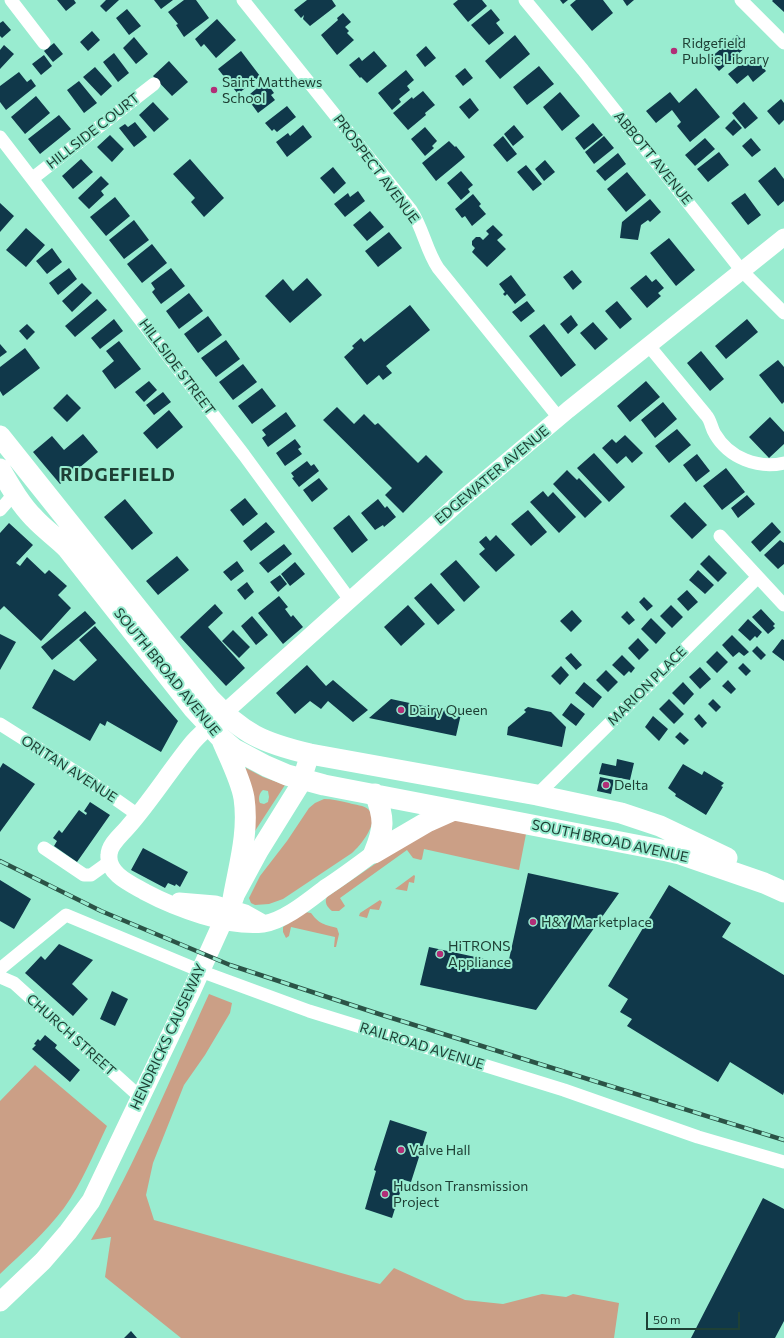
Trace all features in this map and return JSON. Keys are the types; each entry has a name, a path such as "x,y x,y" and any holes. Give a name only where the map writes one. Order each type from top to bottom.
{"main road":[{"path":"0,436 77,533"},
{"name":"SOUTH BROAD AVENUE","path":"0,469 7,490 32,517 66,548 188,702 218,726 234,749 256,762 302,780 674,852 764,883"},
{"path":"7,490 45,509 77,533"},
{"name":"SOUTH BROAD AVENUE","path":"77,533 210,699 218,726"},
{"name":"SOUTH BROAD AVENUE","path":"218,726 237,725 252,735 276,746 310,754 537,795 621,813 660,826 723,856 764,883"},
{"path":"218,726 244,797 245,833 233,899"},
{"name":"HENDRICKS CAUSEWAY","path":"0,1302 43,1261 68,1232 91,1201 191,992 233,899 259,851 302,780 310,754"},
{"path":"374,853 382,830 381,808 375,794"},
{"path":"512,821 528,812 537,795"},
{"path":"374,853 427,822 454,810"},
{"path":"764,883 784,892"}],"street":[{"path":"11,0 44,43"},
{"name":"PROSPECT AVENUE","path":"243,0 411,210 420,226 428,251 438,268 559,418"},
{"name":"ABBOTT AVENUE","path":"525,0 583,70 742,271 784,313"},
{"path":"741,0 784,43"},
{"name":"HILLSIDE COURT","path":"33,178 154,84"},
{"name":"HILLSIDE STREET","path":"0,137 33,178 244,455 350,600"},
{"name":"EDGEWATER AVENUE","path":"109,862 108,853 112,844 138,815 194,741 218,726 350,600 466,496 559,418 784,237"},
{"path":"649,346 708,417 715,434 722,444 734,454 746,461 776,465 784,463"},
{"path":"0,510 7,490"},
{"path":"720,536 784,605"},
{"name":"MARION PLACE","path":"537,795 758,577"},
{"name":"ORITAN AVENUE","path":"0,724 87,779 138,815"},
{"path":"44,848 84,875 92,875 109,862 118,876 157,899 210,917 238,923 263,924 293,911 374,853"},
{"name":"RAILROAD AVENUE","path":"0,969 66,915 203,972 295,1006 564,1090 698,1137 784,1162"},
{"name":"CHURCH STREET","path":"0,977 14,983 140,1097"}],"shaded area":[{"path":"246,768 263,777 285,785 255,831 254,830 245,770","holes":["263,790 268,791 268,802 264,804 260,803 259,798 261,793"]},
{"path":"324,799 359,805 369,810 373,820 368,833 360,845 352,853 283,899 269,904 255,905 251,903 249,898 260,876 287,841 309,808 315,803"},
{"path":"455,820 526,834 519,870 424,849 421,860 413,858 407,850 340,898 345,906 339,911 332,911 327,906 327,897 429,827"},
{"path":"414,875 414,883 409,882 407,891 395,889"},
{"path":"380,900 382,902 379,910 370,909 367,918 359,916 360,913"},
{"path":"305,912 311,913 322,924 337,928 339,934 336,947 334,947 335,937 291,927 289,936 286,938 283,932 283,927"},
{"path":"209,994 232,1003 230,1013 205,1055 184,1085 153,1163 146,1195 154,1220 380,1284 394,1268 465,1300 503,1304 542,1294 566,1297 573,1294 619,1303 614,1338 181,1338 105,1277 111,1237 91,1240 139,1149"},
{"path":"35,1065 107,1126 82,1178 64,1208 42,1234 0,1274 0,1101"}],"building":[{"path":"57,0 74,0 76,3 66,11"},
{"path":"106,0 119,0 106,12 100,6"},
{"path":"154,0 173,0 161,9"},
{"path":"184,0 196,0 209,18 184,37 176,25 178,24 168,12"},
{"path":"307,0 332,0 336,6 310,26 303,19 304,15 301,18 294,10"},
{"path":"458,0 482,0 487,6 468,22 453,4"},
{"path":"560,0 568,0 563,4"},
{"path":"576,0 603,0 613,13 592,31 570,5"},
{"path":"623,0 634,0 627,6"},
{"path":"784,0 784,12 772,1"},
{"path":"127,9 141,26 129,35 116,18"},
{"path":"491,9 500,20 496,23 504,33 489,45 471,25"},
{"path":"343,13 351,22 345,27 349,31 347,33 354,40 337,55 321,35 338,20 337,18"},
{"path":"217,19 236,40 216,58 204,44 201,47 195,39"},
{"path":"3,21 11,30 2,38 0,36 0,23"},
{"path":"92,31 100,40 88,51 80,42"},
{"path":"515,35 530,54 500,79 485,61"},
{"path":"737,35 747,46 719,71 709,59"},
{"path":"134,37 148,54 136,64 123,48"},
{"path":"54,43 63,54 53,62 44,51"},
{"path":"4,45 14,54 0,69 0,50"},
{"path":"426,46 436,58 425,67 416,55"},
{"path":"241,51 260,76 238,94 218,69"},
{"path":"374,51 387,66 367,83 361,77 360,78 349,65 359,57 362,61"},
{"path":"114,53 129,73 118,82 103,62"},
{"path":"44,55 52,66 41,75 32,64"},
{"path":"752,55 766,71 753,82 748,75 737,84 728,74"},
{"path":"169,61 188,82 172,96 153,76"},
{"path":"539,66 554,84 527,105 513,87"},
{"path":"95,67 112,86 101,96 83,77"},
{"path":"465,68 473,78 463,86 455,76"},
{"path":"406,70 414,80 407,86 410,90 399,99 401,102 392,110 378,93"},
{"path":"19,72 27,82 31,79 36,86 6,110 0,102 0,86"},
{"path":"79,81 97,103 84,113 67,90"},
{"path":"262,84 266,89 269,86 274,93 271,95 275,100 258,113 250,102 254,99 250,94"},
{"path":"696,88 720,117 690,142 677,126 681,122 672,110 656,123 646,111 670,92 679,103"},
{"path":"423,91 435,105 425,113 426,115 408,130 393,113 412,97 413,99"},
{"path":"560,92 580,116 562,131 543,107"},
{"path":"36,96 50,113 25,134 11,117"},
{"path":"470,98 479,110 469,119 459,107"},
{"path":"781,99 784,103 784,120 779,125 767,111"},
{"path":"153,102 169,119 154,132 139,115"},
{"path":"744,102 758,118 745,129 732,113"},
{"path":"287,106 296,117 277,132 274,129 272,131 265,123"},
{"path":"59,115 71,129 40,154 28,139"},
{"path":"734,119 742,128 733,136 725,128"},
{"path":"135,122 147,137 134,147 119,128 125,124 128,127"},
{"path":"593,123 603,135 584,150 575,138"},
{"path":"303,125 312,137 287,157 276,142 288,133 290,136"},
{"path":"514,125 524,137 513,146 504,134"},
{"path":"425,127 437,141 432,146 434,148 425,156 411,139"},
{"path":"110,135 124,149 112,162 97,147"},
{"path":"503,136 517,154 507,162 493,145"},
{"path":"604,136 614,148 594,164 585,152"},
{"path":"705,138 715,149 695,166 685,155"},
{"path":"751,138 761,150 752,157 742,146"},
{"path":"449,141 455,147 456,146 465,157 436,181 422,163"},
{"path":"719,152 729,165 708,182 697,169"},
{"path":"618,153 626,164 605,181 596,171"},
{"path":"81,159 93,172 73,189 62,176"},
{"path":"190,159 224,198 204,217 191,202 195,198 173,174"},
{"path":"545,160 555,172 544,181 535,169"},
{"path":"526,165 542,184 533,191 517,172"},
{"path":"333,167 346,183 334,194 320,178"},
{"path":"775,167 784,179 784,201 778,206 758,181"},
{"path":"461,171 473,185 468,189 470,192 461,200 447,183"},
{"path":"627,172 646,195 626,212 607,189"},
{"path":"101,176 109,184 101,191 104,195 89,209 78,198"},
{"path":"358,191 365,201 345,217 334,204 348,193 350,197"},
{"path":"745,193 761,215 748,225 731,203"},
{"path":"473,194 481,204 479,206 486,214 472,226 465,216 462,218 455,209"},
{"path":"115,197 130,216 106,236 90,217"},
{"path":"650,199 661,212 650,222 648,220 641,225 638,240 620,238 622,222"},
{"path":"0,203 14,216 0,232"},
{"path":"370,211 384,227 367,241 353,225"},
{"path":"134,220 149,240 124,259 109,240"},
{"path":"493,225 503,235 497,240 506,249 487,267 472,252 475,248 472,245 472,241 476,237 480,237 483,240 489,234 486,231"},
{"path":"26,228 45,245 26,267 6,250"},
{"path":"389,232 402,248 378,267 365,251"},
{"path":"669,238 695,270 676,286 650,253"},
{"path":"152,244 167,263 142,283 127,264"},
{"path":"52,248 62,262 47,274 36,261"},
{"path":"69,268 77,279 58,295 49,283"},
{"path":"171,268 185,286 161,304 152,292 155,289 151,283"},
{"path":"572,270 582,282 573,290 563,277"},
{"path":"511,275 526,295 515,304 507,294 505,296 503,294 505,292 499,284"},
{"path":"646,275 652,282 656,279 664,288 658,293 661,296 647,308 630,288"},
{"path":"307,278 322,295 290,323 265,296 283,279 293,291"},
{"path":"82,283 92,293 72,312 62,301"},
{"path":"189,293 203,311 179,329 166,311"},
{"path":"97,299 107,310 75,337 65,326"},
{"path":"527,301 535,311 521,322 512,312"},
{"path":"617,301 632,319 620,329 605,311"},
{"path":"410,305 430,330 386,366 392,373 383,380 379,375 367,385 344,357 354,348 352,346 361,338 364,342"},
{"path":"571,315 578,325 568,334 560,324"},
{"path":"208,316 222,335 198,353 184,334"},
{"path":"114,319 123,331 100,349 91,338"},
{"path":"747,319 758,332 726,359 715,346"},
{"path":"593,322 608,339 595,350 580,333"},
{"path":"27,324 35,332 27,340 19,331"},
{"path":"544,324 576,365 561,377 529,336"},
{"path":"226,340 240,359 216,377 201,358"},
{"path":"119,341 141,369 115,389 102,371 114,361 106,351"},
{"path":"0,344 7,352 0,357"},
{"path":"25,348 40,368 3,396 0,391 0,367"},
{"path":"701,351 724,379 710,391 687,363"},
{"path":"778,360 784,367 784,402 782,404 759,375"},
{"path":"243,364 257,382 233,400 219,382"},
{"path":"149,381 157,390 144,402 135,392"},
{"path":"646,381 660,397 630,422 617,406"},
{"path":"262,388 276,406 252,424 238,406"},
{"path":"163,392 171,402 154,415 146,405"},
{"path":"67,394 81,408 67,422 53,408"},
{"path":"663,402 677,419 655,438 641,420"},
{"path":"337,407 354,424 364,414 375,425 378,423 418,463 426,455 443,472 403,513 385,495 392,488 323,420"},
{"path":"169,410 183,427 157,449 143,433"},
{"path":"286,412 296,426 268,447 262,438 266,435 262,430"},
{"path":"770,417 784,432 784,444 769,458 749,437"},
{"path":"677,429 691,445 669,463 655,446"},
{"path":"83,434 98,452 60,484 33,452 52,436 64,450"},
{"path":"625,435 643,453 632,463 626,456 617,464 602,448 612,439 616,443"},
{"path":"295,439 301,447 298,449 302,454 285,466 276,453"},
{"path":"594,453 625,487 609,502 577,468"},
{"path":"697,454 710,471 696,482 683,465"},
{"path":"307,461 311,466 314,464 319,471 299,487 292,478 294,477 291,473"},
{"path":"726,468 745,492 722,510 703,486"},
{"path":"567,470 577,480 579,478 602,502 585,518 553,484"},
{"path":"319,478 328,489 312,502 303,490"},
{"path":"543,491 548,497 553,492 576,517 559,533 530,502"},
{"path":"747,495 755,504 738,518 731,508"},
{"path":"245,498 258,514 243,526 230,510"},
{"path":"125,499 153,533 132,550 104,517"},
{"path":"378,499 385,508 387,506 396,517 384,527 383,525 375,530 361,513"},
{"path":"685,502 707,525 692,539 670,516"},
{"path":"528,510 547,532 531,546 511,524"},
{"path":"349,515 368,540 352,553 333,528"},
{"path":"266,522 275,532 251,551 243,541"},
{"path":"772,522 781,532 760,552 751,542"},
{"path":"9,523 33,545 16,563 20,566 27,557 45,574 49,570 67,586 58,595 71,608 41,641 4,606 0,610 0,533"},
{"path":"496,535 515,555 496,572 479,554 485,549 479,542 486,536 490,541"},
{"path":"780,540 784,543 784,564 778,569 764,555"},
{"path":"284,544 292,554 268,573 259,563"},
{"path":"709,555 727,573 718,582 700,564"},
{"path":"177,556 189,570 158,595 146,581"},
{"path":"456,560 480,587 464,602 440,574"},
{"path":"237,561 244,571 231,581 223,572"},
{"path":"295,562 305,574 290,586 281,574"},
{"path":"698,570 714,585 705,594 689,580"},
{"path":"280,575 287,584 278,592 270,582"},
{"path":"247,582 254,592 245,600 237,590"},
{"path":"431,583 455,610 438,625 414,598"},
{"path":"687,590 698,602 688,611 677,599"},
{"path":"279,596 288,607 285,609 291,617 293,615 303,627 283,644 258,613"},
{"path":"644,597 653,606 647,611 639,602"},
{"path":"215,604 223,613 208,627 245,668 226,686 180,637"},
{"path":"408,605 425,624 401,646 384,627"},
{"path":"671,605 683,617 672,628 660,616"},
{"path":"761,609 775,624 773,626 775,628 768,634 752,617"},
{"path":"572,610 582,621 571,632 560,621"},
{"path":"85,611 96,623 52,660 41,647"},
{"path":"627,611 635,620 629,625 621,617"},
{"path":"252,616 268,635 256,645 241,626"},
{"path":"651,618 666,633 656,644 641,629"},
{"path":"748,619 762,632 757,638 755,636 750,641 738,630"},
{"path":"95,626 178,721 161,752 107,721 105,726 100,723 90,741 32,708 54,669 74,681 97,660 79,640"},
{"path":"233,630 250,647 239,658 222,641"},
{"path":"0,634 16,642 0,670"},
{"path":"732,635 749,652 744,656 739,652 733,657 722,645"},
{"path":"638,638 649,650 639,660 628,648"},
{"path":"782,639 784,640 784,661 772,652"},
{"path":"757,646 766,655 761,660 752,651"},
{"path":"717,651 728,662 717,673 706,662"},
{"path":"571,653 582,665 576,670 565,658"},
{"path":"622,655 635,668 631,673 629,671 624,676 612,665"},
{"path":"743,663 751,671 746,676 738,668"},
{"path":"307,665 326,686 333,680 368,710 353,722 328,701 321,709 310,701 295,714 276,693"},
{"path":"561,666 569,675 560,685 551,676"},
{"path":"700,667 711,679 700,689 689,677"},
{"path":"606,670 618,682 608,692 596,680"},
{"path":"728,680 736,689 731,694 722,686"},
{"path":"584,682 602,697 593,708 575,693"},
{"path":"683,682 694,694 684,705 672,693"},
{"path":"391,699 461,714 456,736 369,718"},
{"path":"669,699 684,714 674,724 659,709"},
{"path":"713,699 721,707 716,712 708,704"},
{"path":"571,703 585,714 576,726 562,715"},
{"path":"528,707 551,712 566,727 562,747 507,735 508,727 526,712 524,710"},
{"path":"699,714 707,723 702,728 694,719"},
{"path":"653,716 668,729 659,741 645,727"},
{"path":"680,732 689,740 684,745 675,737"},
{"path":"617,759 634,763 630,780 599,774 602,763 616,766"},
{"path":"3,763 35,784 0,832 0,768"},
{"path":"683,764 702,775 704,771 724,783 706,815 675,796 676,794 668,788"},
{"path":"600,777 614,780 611,794 597,791"},
{"path":"90,802 110,815 77,862 54,846 57,841 53,838 59,830 62,833 79,810 86,815 87,813 84,811"},
{"path":"143,848 188,872 180,887 176,884 175,886 168,883 165,888 131,870"},
{"path":"528,873 619,893 536,1010 420,985 429,947 508,964"},
{"path":"0,880 31,899 14,929 0,921"},
{"path":"669,885 731,923 722,937 784,975 783,1095 730,1062 718,1082 627,1026 632,1019 620,1012 628,999 608,986"},
{"path":"59,944 93,960 72,984 88,999 73,1016 25,973 41,956 45,960"},
{"path":"112,991 128,999 115,1026 100,1019"},
{"path":"45,1035 57,1045 55,1048 80,1070 70,1082 32,1049 36,1045 34,1044 38,1039 40,1041"},
{"name":"Valve Hall","path":"390,1120 427,1132 411,1182 404,1180 392,1218 365,1209 376,1171 374,1170"},
{"path":"763,1198 784,1209 784,1321 775,1338 691,1338"},
{"path":"131,1331 137,1338 124,1338"}],"railway":[{"path":"0,861 101,911 230,965 379,1014 784,1140"}],"place":[{"name":"Ridgefield Public Library","path":"674,51"},
{"name":"Saint Matthews School","path":"214,90"},
{"name":"Dairy Queen","path":"401,710"},
{"name":"Delta","path":"606,785"},
{"name":"H&Y Marketplace","path":"533,922"},
{"name":"HiTRONS Appliance","path":"440,954"},
{"name":"Valve Hall","path":"401,1150"},
{"name":"Hudson Transmission Project","path":"385,1194"}],"district":[{"name":"RIDGEFIELD","path":"118,475"}]}
